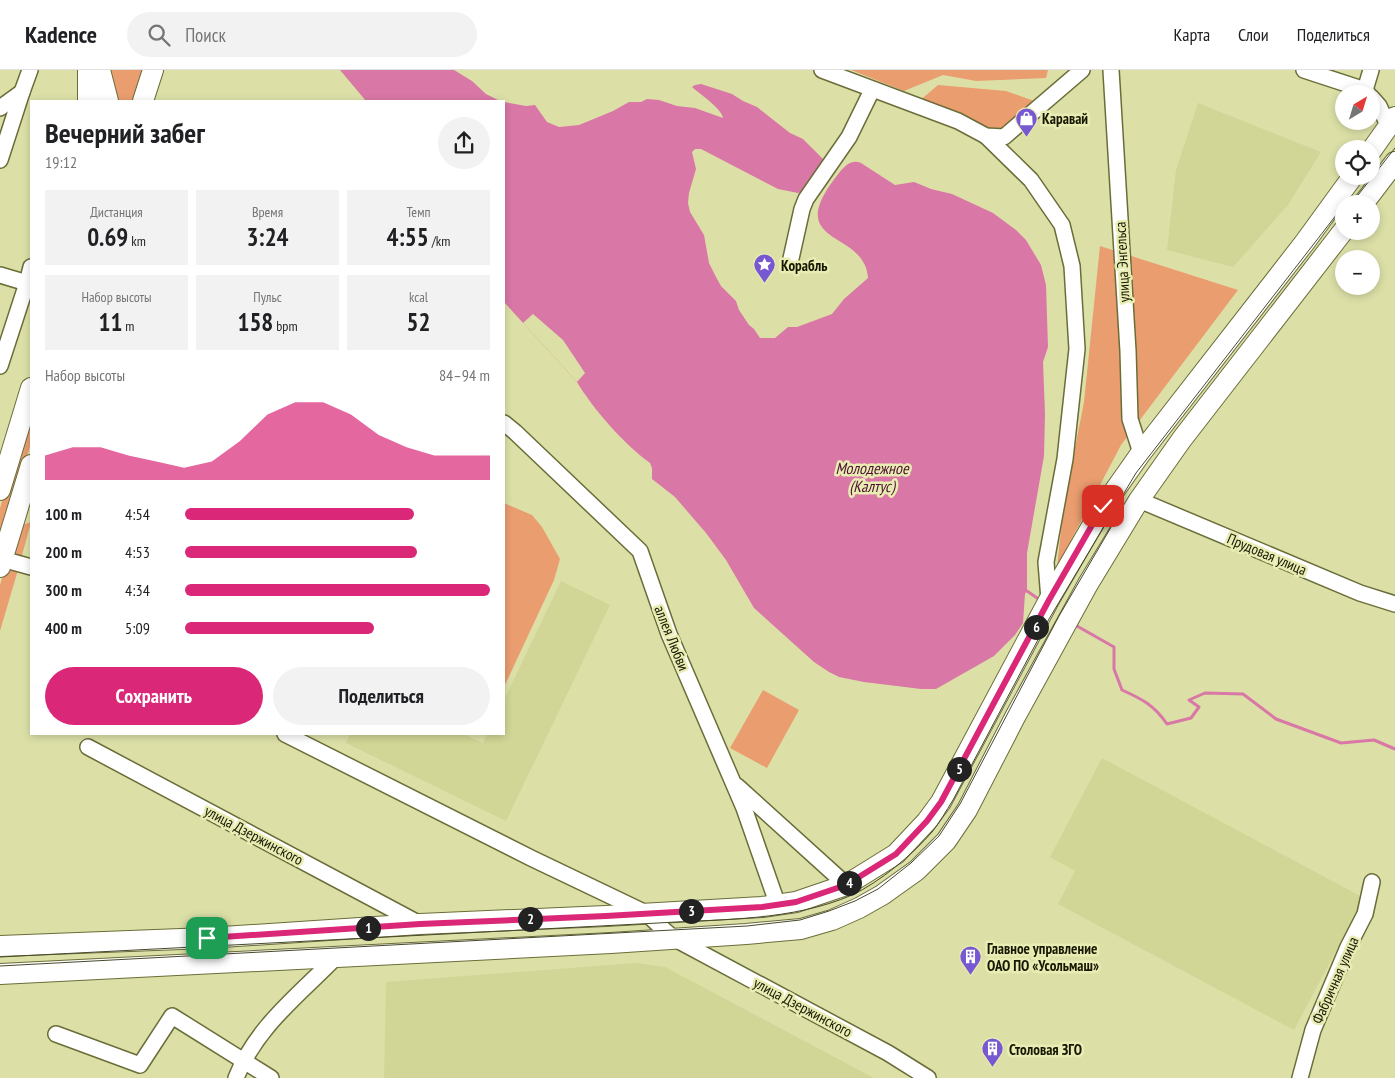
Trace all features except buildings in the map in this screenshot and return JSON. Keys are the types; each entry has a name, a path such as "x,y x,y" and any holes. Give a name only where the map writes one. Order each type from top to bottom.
{"main road":[{"path":"144,100 153,70"},
{"path":"88,72 88,100"},
{"path":"88,72 107,100"},
{"path":"1380,141 1393,126"},
{"path":"1370,195 1395,162"},
{"path":"0,946 216,937 420,924 762,907 796,902 846,885 896,854 927,821 941,802 1049,600 1103,506 1141,453 1305,242 1346,185"},
{"path":"0,974 675,939 801,929 832,920 859,908 882,895 917,870 946,841 967,810 1015,717 1084,593 1139,500 1182,439 1336,240"},
{"path":"0,490 30,391"},
{"path":"1,563 30,468"}],"street":[{"path":"0,160 30,70"},
{"path":"822,70 958,121 986,136 1031,180 1062,224 1072,266 1077,348 1065,459 1046,562 1049,600"},
{"path":"986,136 1004,137 1055,96 1082,70"},
{"name":"улица Энгельса","path":"1111,70 1130,419 1141,453"},
{"path":"1304,70 1344,85"},
{"path":"1369,85 1371,70"},
{"path":"790,263 806,199 849,137 872,90"},
{"path":"0,108 22,92"},
{"path":"1380,107 1393,126"},
{"path":"0,366 30,271"},
{"path":"0,275 27,283"},
{"name":"аллея Любви","path":"505,424 516,432 640,551 669,634 734,783 775,897"},
{"name":"Прудовая улица","path":"1139,500 1360,593 1395,604"},
{"path":"1,563 30,567"},
{"name":"улица Дзержинского","path":"287,735 531,858 646,913 675,939 888,1053 928,1078"},
{"name":"улица Дзержинского","path":"88,747 420,924"},
{"path":"734,783 842,881"},
{"name":"Фабричная улица","path":"1300,1078 1313,1030 1348,947 1365,914 1372,882"},
{"path":"236,1078 243,1060 271,1021 336,956"},
{"path":"56,1034 140,1065 172,1016 271,1078"}],"shaded area":[{"path":"109,70 145,70 135,100 115,100"},
{"path":"851,70 1048,70 1046,78 976,81 943,75 904,91"},
{"path":"938,85 1006,91 1037,102 1005,129 984,135 918,102"},
{"path":"1198,103 1321,152 1288,205 1233,267 1167,250 1176,170"},
{"path":"1100,246 1238,290 1121,445 1057,567 1064,504 1084,402"},
{"path":"30,409 30,446 0,545 0,508"},
{"path":"505,503 532,515 542,527 560,559 554,580 505,685"},
{"path":"30,522 21,559 15,557 11,551 22,525"},
{"path":"12,568 18,570 0,631 0,585 4,572"},
{"path":"561,581 610,605 506,821 346,743 350,735 465,735 483,743 487,735 505,735 505,698"},
{"path":"763,690 799,710 767,768 730,748"},
{"path":"1102,758 1364,898 1294,1030 1058,904 1075,871 1050,857"},
{"path":"636,963 665,967 874,1078 384,1078 386,982"}],"water":[{"path":"340,70 454,70 472,81 486,94 498,100 365,100"},
{"name":"Молодежное (Калтус)","path":"701,84 732,94 757,107 790,133 803,139 824,160 804,191 798,193 778,189 701,149 695,149 692,152 696,169 689,193 688,203 690,212 704,235 709,263 717,279 721,286 736,301 739,310 760,338 775,338 788,327 797,327 832,314 844,299 868,278 863,262 854,251 830,235 821,226 818,214 823,197 839,173 846,166 854,162 861,163 895,185 914,182 931,189 952,194 993,213 1026,240 1041,265 1046,285 1048,347 1043,362 1044,456 1027,553 1027,591 1025,594 1023,623 1015,635 994,656 936,689 864,682 839,677 814,662 754,608 726,560 706,533 675,497 652,479 650,463 610,426 577,382 505,303 505,102 526,106 535,105 547,122 559,127 579,125 629,102 641,102 647,99 695,108 723,118 715,106 692,87"}],"pier":[{"path":"533,314 563,340 585,373 577,382 523,323"}],"waterway":[{"path":"1027,591 1040,600"},
{"path":"1077,626 1114,647 1114,669 1122,690 1147,703 1167,724 1191,718 1199,707 1189,700 1205,693 1243,694 1276,719 1341,743 1374,740 1395,749"}],"tram line":[{"path":"1358,195 1395,148"},
{"path":"0,957 732,919 805,910 829,904 863,890 905,859 938,824 953,800 1049,619 1136,473 1335,217"},
{"path":"0,966 747,926 800,920 855,901 878,889 911,863 939,836 960,804 1059,616 1117,517"}],"place":[{"name":"Каравай","path":"1026,137"},
{"name":"Корабль","path":"765,284"},
{"name":"Главное управление ОАО ПО «Усольмаш»","path":"971,976"},
{"name":"Столовая ЗГО","path":"993,1068"}],"route":[{"path":"207,938 420,924 762,907 796,902 846,885 896,854 927,821 941,802 1049,600 1103,506"}]}
